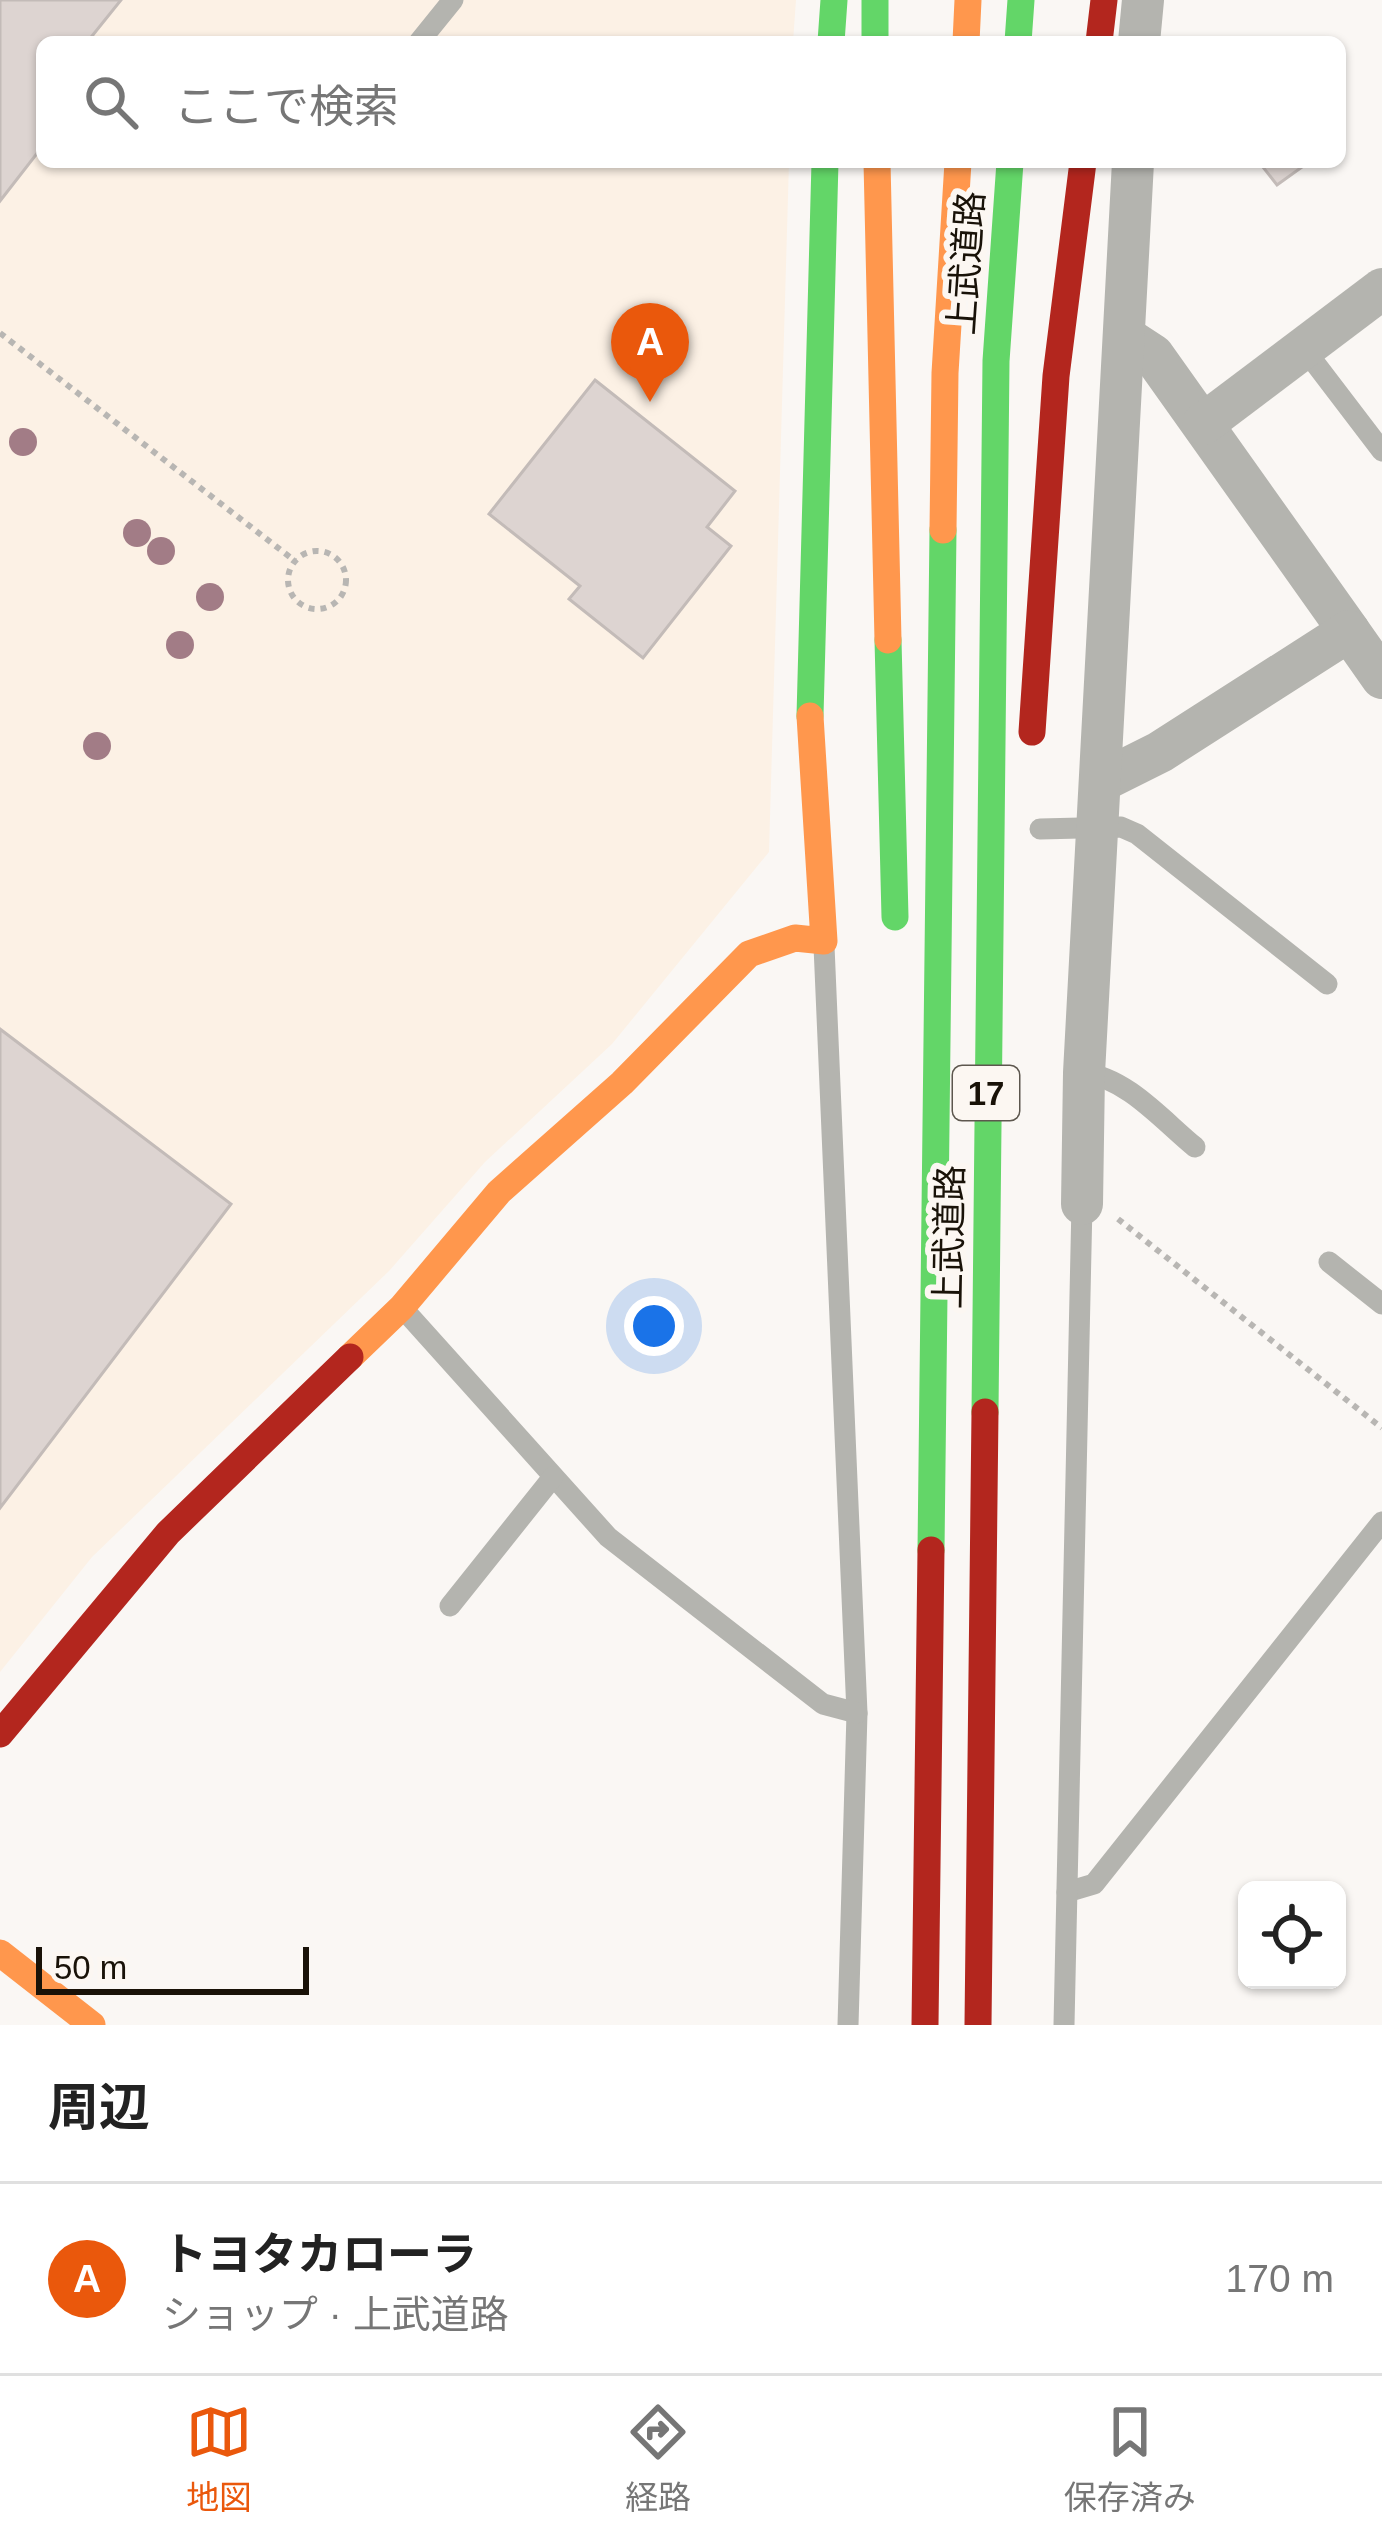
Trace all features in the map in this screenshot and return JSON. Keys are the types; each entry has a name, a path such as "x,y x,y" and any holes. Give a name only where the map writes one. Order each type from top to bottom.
{"main road":[{"path":"831,36 834,0"},
{"path":"875,0 875,36"},
{"path":"966,36 968,0"},
{"path":"1018,36 1021,0"},
{"path":"1100,36 1104,0"},
{"path":"0,1734 168,1533 402,1307 499,1192 622,1083 749,954 795,938 824,941 827,828 809,695 825,168"},
{"path":"877,168 896,944"},
{"name":"上武道路","path":"925,2025 945,373 958,168"},
{"name":"上武道路","path":"977,2025 996,362 1010,168"},
{"path":"1030,768 1056,376 1082,168"},
{"path":"1024,861 1034,822"},
{"path":"982,1422 1019,930"},
{"path":"907,1205 930,1454"},
{"path":"0,1953 92,2025"}],"street":[{"path":"1140,36 1143,0"},
{"path":"1082,1204 1084,1073 1127,338 1132,168"},
{"path":"1203,424 1382,289"},
{"path":"1127,338 1153,355 1382,678"},
{"path":"1100,782 1160,752 1349,631"}],"lane":[{"path":"424,36 453,0"},
{"path":"1304,350 1382,451"},
{"path":"1034,822 1137,834 1327,984"},
{"path":"824,941 856,1713 848,2025"},
{"path":"1084,1073 1121,1086 1195,1147"},
{"path":"1064,2025 1082,1204"},
{"path":"1329,1262 1382,1304"},
{"path":"402,1307 629,1556 823,1705 856,1713"},
{"path":"450,1606 553,1477"},
{"path":"1067,1892 1094,1884 1382,1522"}],"path":[{"path":"0,332 295,561"},
{"path":"311,551 330,554 346,576 342,595 319,609 301,604 289,588 295,561 311,551"},
{"path":"1082,1204 1114,1215 1382,1428"}],"shaded area":[{"path":"0,0 796,0 793,36 36,36 36,168 789,168 769,852 612,1044 485,1162 389,1271 92,1557 0,1672"}],"building":[{"path":"0,0 121,0 92,36 36,36 36,155 0,201"},
{"path":"1264,168 1301,168 1277,185"},
{"path":"595,380 735,491 707,527 731,546 643,658 569,599 580,586 489,514"},
{"path":"0,1029 231,1204 0,1508"}],"traffic: fast":[{"path":"831,36 834,0"},
{"path":"875,0 875,36"},
{"path":"1018,36 1021,0"},
{"path":"810,716 825,168"},
{"path":"985,1412 996,361 1010,168"},
{"path":"931,1550 943,530"},
{"path":"888,640 895,917"}],"traffic: slow":[{"path":"966,36 968,0"},
{"path":"877,168 888,640"},
{"path":"943,530 945,373 958,168"},
{"path":"350,1357 402,1307 499,1192 622,1083 749,954 795,938 824,941 810,716"},
{"path":"0,1953 92,2025"}],"traffic: jam":[{"path":"1100,36 1104,0"},
{"path":"1032,732 1056,376 1082,168"},
{"path":"0,1734 168,1533 350,1357"},
{"path":"978,2025 985,1412"},
{"path":"925,2025 931,1550"}],"place":[{"name":"トヨタカローラ","path":"650,402"}]}
